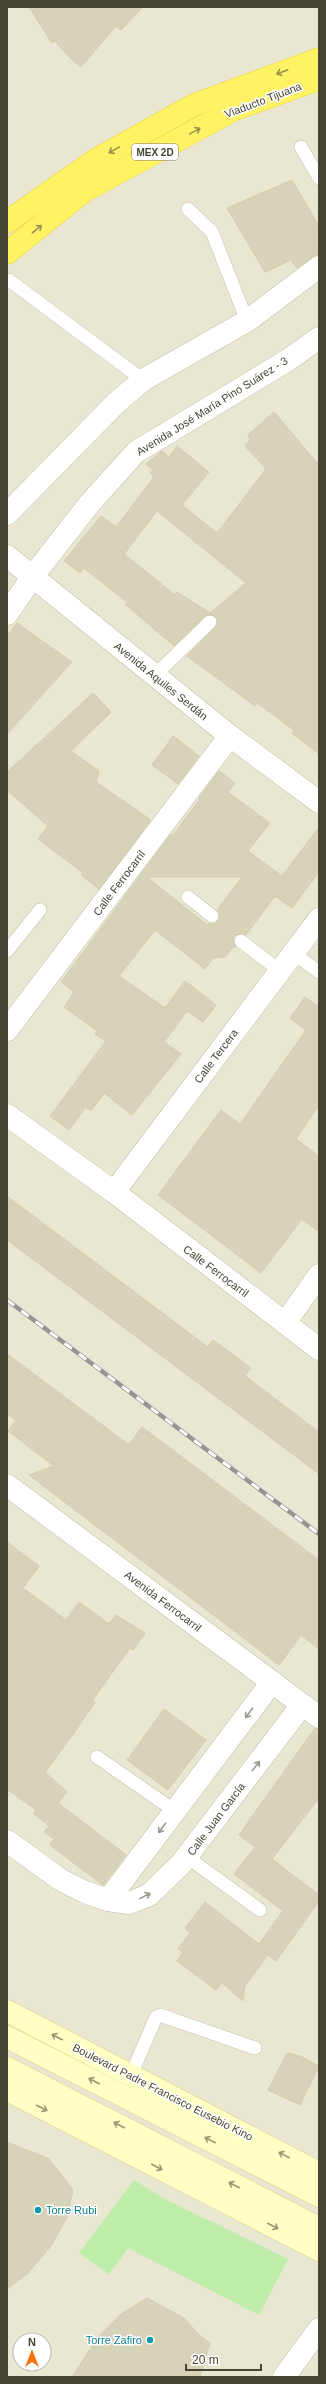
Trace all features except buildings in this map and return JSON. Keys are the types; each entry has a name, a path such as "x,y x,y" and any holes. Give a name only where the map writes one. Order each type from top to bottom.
{"highway":[{"name":"Viaducto Tijuana","path":"7,222 97,159 194,105 319,59"},
{"name":"Viaducto Tijuana","path":"7,253 84,191 235,109 319,79"}],"main road":[{"name":"Boulevard Padre Francisco Eusebio Kino","path":"7,2011 319,2172"},
{"path":"7,2037 319,2196"},
{"path":"7,2068 319,2228"},
{"path":"7,2090 319,2250"}],"street":[{"path":"7,514 117,402 143,380 247,321 319,267"},
{"name":"Avenida José María Pino Suárez - 3","path":"7,614 32,576 90,503 136,452 288,360 319,338"},
{"name":"Avenida Aquiles Serdán","path":"7,556 230,736 319,802"},
{"name":"Calle Ferrocarril","path":"7,1030 230,736"},
{"name":"Calle Tercera","path":"114,1192 319,919"},
{"name":"Calle Ferrocarril","path":"7,1115 114,1192 319,1349"},
{"path":"285,1323 319,1275"},
{"name":"Avenida Ferrocarril","path":"7,1484 311,1711"},
{"path":"108,1900 272,1682"},
{"name":"Calle Juan García","path":"7,1841 61,1880 85,1892 108,1900 129,1903 149,1895 166,1880 187,1857 311,1711"},
{"path":"284,2377 319,2329"}],"lane":[{"path":"301,148 319,178"},
{"path":"188,209 212,232 247,321"},
{"path":"10,280 143,380"},
{"path":"155,675 210,622"},
{"path":"188,897 212,916"},
{"path":"7,951 40,910"},
{"path":"241,940 280,971"},
{"path":"293,954 319,972"},
{"path":"97,1757 175,1811"},
{"path":"187,1857 260,1910"},
{"path":"131,2075 156,2017 160,2015 255,2048"}],"shaded area":[{"path":"7,7 319,7 319,2377 7,2377"}],"green space":[{"path":"134,2180 163,2198 288,2259 259,2315 128,2248 109,2274 79,2253"}],"railway":[{"path":"7,1300 319,1534"}],"place":[{"name":"Torre Rubi","path":"38,2210"},
{"name":"Torre Zafiro","path":"150,2340"}]}
